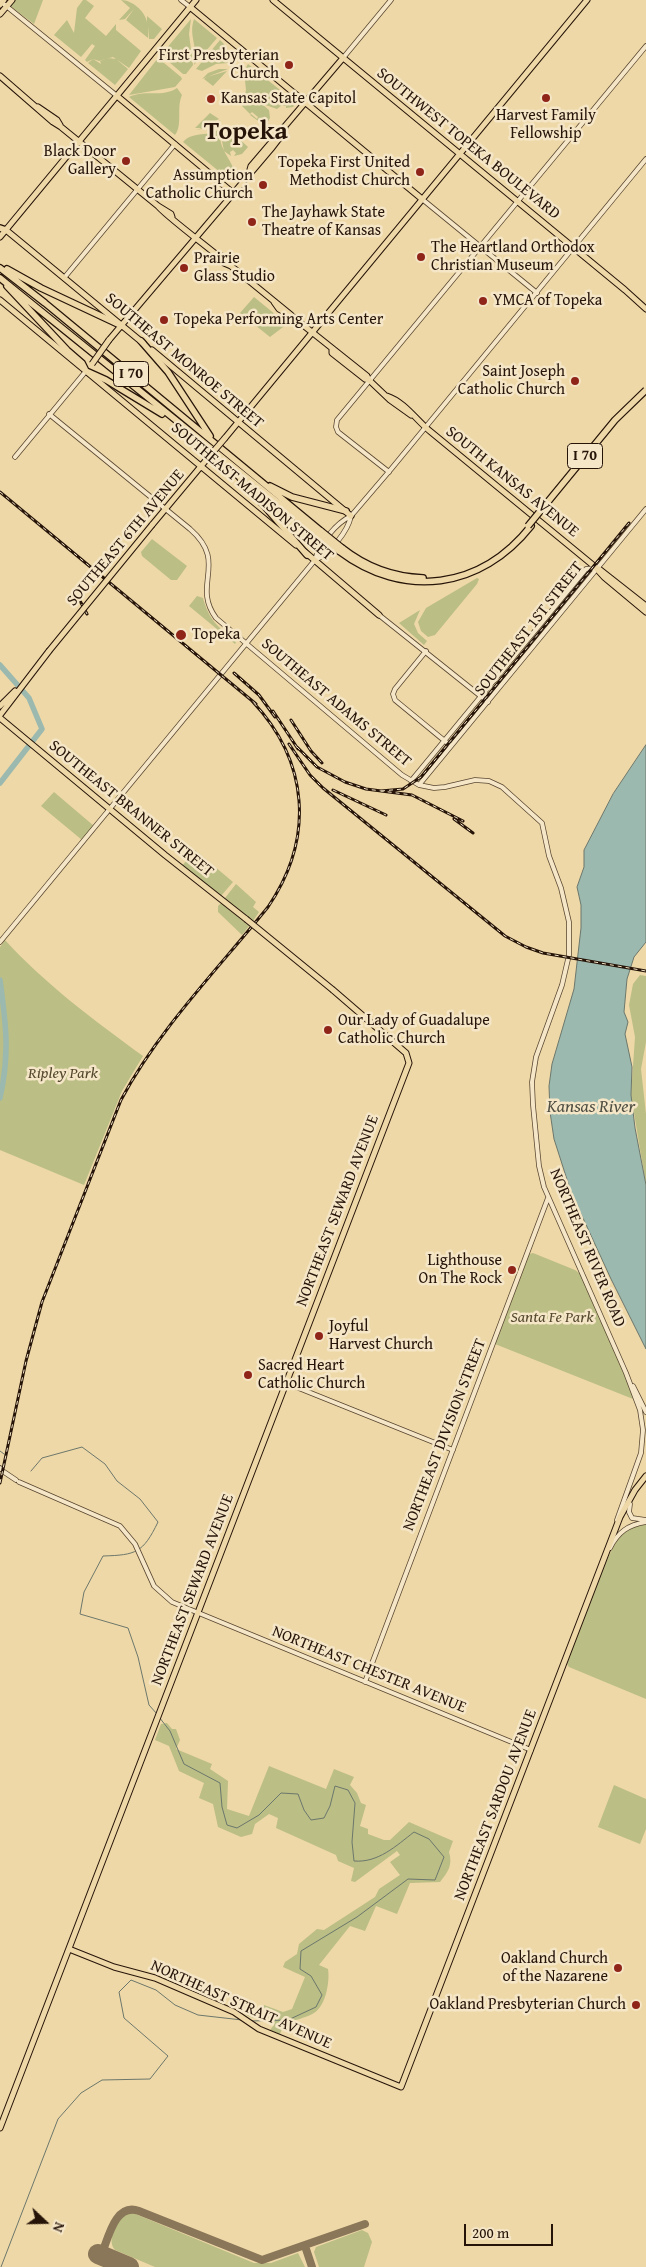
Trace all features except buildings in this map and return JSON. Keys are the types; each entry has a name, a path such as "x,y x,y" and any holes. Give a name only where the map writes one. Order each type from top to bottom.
{"highway":[{"path":"0,267 122,326"},
{"name":"I 70","path":"0,267 261,481 340,550 383,574 405,579 432,582 452,579 493,562 516,544 619,421 646,394"},
{"path":"0,279 82,363 86,371 128,392 186,429"},
{"name":"I 70","path":"0,279 220,458 320,533"},
{"path":"141,341 168,372 214,442"},
{"name":"I 70","path":"468,573 495,556 516,539 615,420 646,390"},
{"path":"220,458 307,555"},
{"path":"261,481 292,497 346,511"}],"main road":[{"path":"0,14 3,3 12,0"},
{"path":"0,237 2,228 79,142 196,0"},
{"name":"SOUTHWEST TOPEKA BOULEVARD","path":"273,0 646,309"},
{"name":"SOUTHEAST 6TH AVENUE","path":"0,706 17,690 586,0"},
{"path":"190,7 422,199"},
{"path":"86,371 233,193 249,173 251,166 343,58"},
{"name":"SOUTH KANSAS AVENUE","path":"0,76 50,120 61,126 158,206 160,210 172,217 196,237 224,263 231,266 274,302 279,309 293,317 332,349 332,353 365,379 369,380 387,396 394,398 426,427 596,568 604,577 632,598"},
{"path":"117,96 233,193"},
{"name":"SOUTHEAST MONROE STREET","path":"2,228 351,516"},
{"name":"SOUTHEAST MADISON STREET","path":"0,300 379,615"},
{"path":"632,598 646,606"},
{"path":"632,598 646,612"},
{"name":"SOUTHEAST 6TH AVENUE","path":"0,716 10,698"},
{"name":"SOUTHEAST BRANNER STREET","path":"0,716 42,753 332,990 406,1053 409,1059"},
{"name":"NORTHEAST SEWARD AVENUE","path":"0,2128 409,1059"},
{"name":"NORTHEAST SARDOU AVENUE","path":"401,2087 604,1559 626,1505 646,1476"},
{"name":"NORTHEAST STRAIT AVENUE","path":"69,1949 114,1967 155,1978 234,2012 260,2029 401,2087"}],"street":[{"path":"181,0 190,7"},
{"path":"343,58 391,0"},
{"path":"3,3 117,96"},
{"path":"388,472 338,432 337,420 646,46"},
{"path":"64,278 175,144"},
{"path":"0,942 315,560 317,551 343,520 351,516 426,427 646,159"},
{"path":"422,199 537,293"},
{"path":"15,457 86,371"},
{"path":"49,414 165,510"},
{"path":"596,568 646,509"},
{"name":"SOUTHEAST ADAMS STREET","path":"165,510 203,542 208,552 210,564 206,592 208,605 216,618 411,781 419,785"},
{"path":"315,560 322,557 349,525 351,516"},
{"name":"SOUTHEAST 1ST STREET","path":"411,781 586,570 596,568"},
{"name":"SOUTHEAST 1ST STREET","path":"419,785 596,568"},
{"name":"SOUTHEAST MADISON STREET","path":"379,615 488,702"},
{"path":"426,651 395,689 393,696 395,700 451,746"},
{"name":"NORTHEAST RIVER ROAD","path":"419,785 439,788 469,780 481,780 496,784 539,820 544,828 549,856 566,904 570,932 569,955 562,984 538,1050 533,1074 532,1091 537,1151 542,1181 548,1198 638,1402"},
{"name":"NORTHEAST DIVISION STREET","path":"365,1682 548,1198"},
{"path":"626,1372 646,1412"},
{"path":"286,1383 453,1450"},
{"path":"638,1402 646,1417"},
{"name":"NORTHEAST SARDOU AVENUE","path":"615,1532 618,1516 641,1450 642,1424 638,1402"},
{"name":"NORTHEAST CHESTER AVENUE","path":"2,1470 17,1481 116,1524 126,1531 139,1551 150,1580 160,1593 172,1602 531,1750"},
{"path":"635,1490 628,1508 629,1515 634,1519 646,1521"},
{"path":"604,1559 620,1534 633,1525 646,1521"}],"green space":[{"path":"14,0 43,0 34,24 10,6"},
{"path":"83,0 94,6 85,18 106,36 116,24 116,30 141,51 129,68 113,57 99,61 93,59 87,62 85,60 95,46 92,44 81,57 54,35 67,20 74,33 77,8"},
{"path":"121,0 134,4 144,14 147,22 147,16 162,29 154,39 149,39 148,26 148,38 126,20 134,9 125,19 119,20 130,8"},
{"path":"191,19 189,34 193,65 186,74 183,74 161,55"},
{"path":"194,19 217,38 194,65 195,53 192,25"},
{"path":"220,40 225,45 228,63 216,64 202,71 196,69"},
{"path":"109,58 116,59 128,69 115,85 88,63 93,59 101,64 100,61"},
{"path":"158,58 182,79 175,87 129,95"},
{"path":"248,64 296,103 293,107 286,108 286,106 282,105 277,109 257,102 242,106 246,90 244,71"},
{"path":"219,69 228,69 202,79 208,73"},
{"path":"227,71 213,86 204,79"},
{"path":"177,88 182,95 180,100 179,126 175,135 129,97 166,92"},
{"path":"252,104 263,105 269,110 270,118 265,126 250,115 257,119 258,117 252,112 250,114 242,106"},
{"path":"210,113 219,119 203,127 221,120 211,127 196,130 202,128 195,128"},
{"path":"223,128 220,136 221,143 234,169 231,181 183,142 192,136 212,133"},
{"path":"224,128 233,134 232,137 238,142 234,134 248,147 242,154 234,156 236,153 233,150 230,152 231,156 224,151 221,136"},
{"path":"254,297 287,324 270,337 240,313"},
{"path":"152,539 187,566 177,580 171,580 142,556 141,552"},
{"path":"477,578 479,579 477,584 435,635 428,637 421,631 418,622 426,608"},
{"path":"197,596 203,598 211,618 236,642 235,644 189,606"},
{"path":"420,610 414,624 418,633 427,641 424,645 399,623"},
{"path":"54,792 94,826 82,840 41,806"},
{"path":"195,850 233,882 221,896 182,866"},
{"path":"236,884 256,902 253,907 259,912 253,921 225,898"},
{"path":"221,903 249,926 242,935 218,912 218,906"},
{"name":"Ripley Park","path":"5,940 54,987 143,1056 122,1091 84,1185 0,1150 0,947"},
{"path":"640,975 646,976 646,1042 641,1069 646,1114 646,1185 631,1095 635,1037 629,1005 633,984"},
{"name":"Santa Fe Park","path":"533,1253 575,1270 582,1275 625,1373 633,1399 495,1344 529,1254"},
{"path":"646,1524 646,1699 569,1667 567,1664 591,1596 615,1543 627,1530"},
{"path":"167,1723 172,1729 176,1729 180,1740 176,1749 212,1764 210,1769 228,1781 227,1809 249,1816 269,1766 326,1789 334,1769 354,1777 350,1785 357,1793 361,1803 366,1805 360,1826 368,1829 368,1834 384,1840 390,1840 409,1822 453,1841 449,1852 449,1868 440,1882 410,1883 397,1914 376,1906 365,1931 350,1926 319,1965 328,1969 328,1986 322,2005 311,2015 284,2024 280,2034 270,2030 274,2025 264,2020 249,2017 246,2015 246,2011 259,2016 264,2005 283,2012 292,2009 305,1977 283,1967 285,1962 297,1954 299,1944 317,1929 324,1930 375,1897 379,1889 400,1875 390,1862 400,1855 397,1851 355,1882 351,1881 354,1868 338,1861 336,1855 276,1828 278,1818 269,1814 255,1824 252,1834 241,1837 218,1827 213,1804 199,1798 204,1783 179,1771 169,1746 155,1740 161,1724"},
{"path":"614,1785 646,1799 646,1829 640,1844 598,1827"},
{"path":"133,2213 254,2263 271,2263 298,2253 305,2267 155,2267 115,2250 112,2245 115,2227 123,2217"},
{"path":"362,2230 368,2233 372,2242 364,2267 319,2267 314,2252 316,2247"}],"water":[{"name":"Kansas River","path":"646,745 646,942 634,957 627,979 624,1012 628,1022 625,1034 632,1067 631,1095 635,1128 646,1185 646,1349 571,1192 554,1139 549,1086 552,1064 574,989 581,928 581,905 577,887 584,867 584,850 613,794"}],"waterway":[{"path":"0,665 29,698 42,729 0,783"},
{"path":"0,980 6,1039 5,1067 0,1098"},
{"path":"31,1471 42,1458 82,1447 105,1464 117,1481 140,1499 158,1522 148,1540 137,1550 123,1555 103,1556 84,1592 80,1614 128,1628 138,1657 149,1705 157,1714"},
{"path":"0,1451 4,1454"},
{"path":"159,1717 170,1731 184,1764 220,1783 222,1807 227,1825 237,1828 259,1815 281,1793 298,1794 304,1810 311,1820 324,1818 330,1806 335,1786 348,1790 355,1803 352,1842 354,1861 363,1861 386,1853 414,1832 429,1839 444,1857 435,1880 408,1879 357,1917 301,1951 300,1969 311,1976 322,1995 316,2007 288,2020 251,2021"},
{"path":"1,2267 58,2119 81,2093 102,2080 150,2079 168,2056 124,2018 119,1992 131,1980 156,1990 175,2005 198,2015 242,2020"}],"taxiway":[{"path":"101,2256 118,2217 124,2212 131,2210 139,2211 262,2260 365,2224"},
{"path":"305,2246 312,2267"}],"runway":[{"path":"98,2254 129,2267"}],"railway":[{"path":"0,492 256,704"},
{"path":"381,791 403,789 421,777 629,523"},
{"path":"78,597 87,614"},
{"path":"234,673 259,695 275,717"},
{"path":"0,1483 26,1361 42,1302 121,1100 136,1074 171,1024 268,907 283,881 293,854 299,827 299,801 295,774 285,749 271,724 252,701"},
{"path":"273,711 298,749"},
{"path":"291,720 311,751 322,763"},
{"path":"289,744 310,775 323,788 505,936 543,953 646,971"},
{"path":"297,747 317,767 345,782 366,789 412,795 463,821"},
{"path":"333,790 386,815"},
{"path":"454,819 473,833"}],"place":[{"name":"First Presbyterian Church","path":"289,65"},
{"name":"Harvest Family Fellowship","path":"546,98"},
{"name":"Kansas State Capitol","path":"211,99"},
{"name":"Black Door Gallery","path":"126,161"},
{"name":"Topeka First United Methodist Church","path":"420,172"},
{"name":"Assumption Catholic Church","path":"263,185"},
{"name":"The Jayhawk State Theatre of Kansas","path":"252,222"},
{"name":"The Heartland Orthodox Christian Museum","path":"421,257"},
{"name":"Prairie Glass Studio","path":"184,268"},
{"name":"YMCA of Topeka","path":"483,301"},
{"name":"Topeka Performing Arts Center","path":"164,320"},
{"name":"Saint Joseph Catholic Church","path":"575,381"},
{"name":"Topeka","path":"181,635"},
{"name":"Our Lady of Guadalupe Catholic Church","path":"328,1030"},
{"name":"Lighthouse On The Rock","path":"512,1270"},
{"name":"Joyful Harvest Church","path":"319,1336"},
{"name":"Sacred Heart Catholic Church","path":"248,1375"},
{"name":"Oakland Church of the Nazarene","path":"618,1968"},
{"name":"Oakland Presbyterian Church","path":"636,2005"}],"district":[{"name":"Topeka","path":"246,132"}]}
